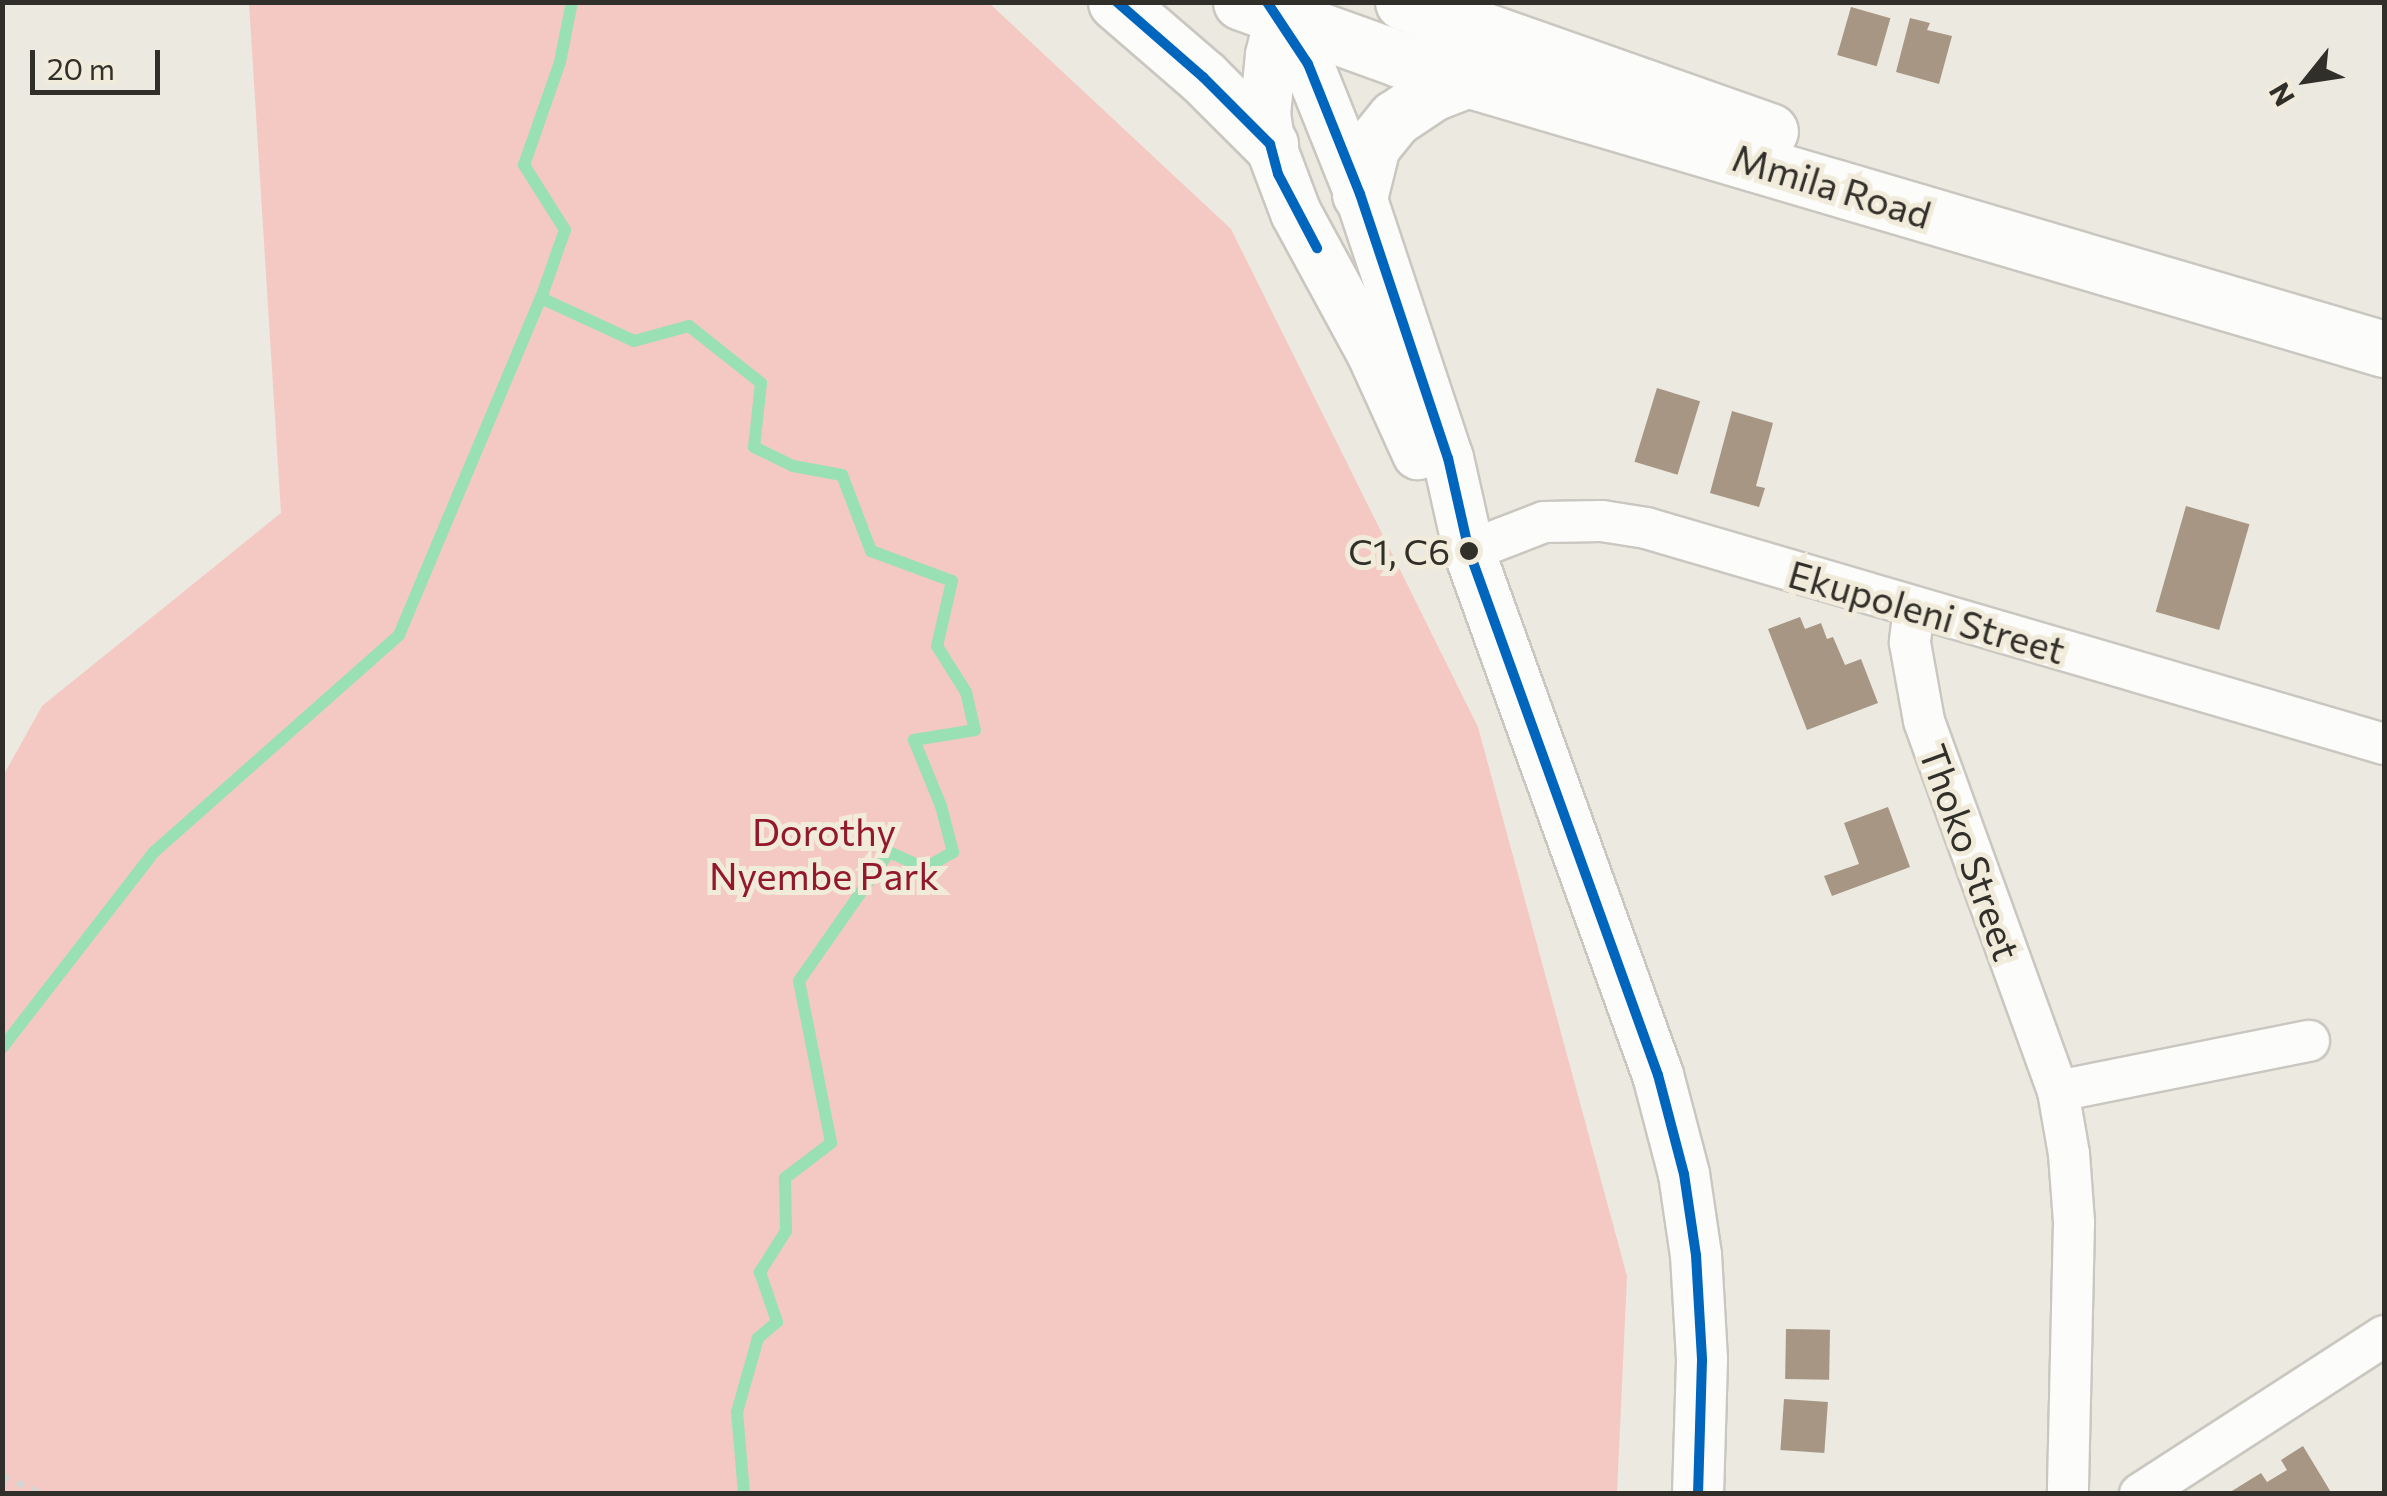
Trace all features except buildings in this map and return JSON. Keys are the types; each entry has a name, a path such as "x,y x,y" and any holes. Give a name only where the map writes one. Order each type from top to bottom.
{"main road":[{"path":"1116,2 1202,77 1270,144"},
{"name":"Mmila Road","path":"1274,6 1469,79 2311,314 2384,320"},
{"name":"Mmila Road","path":"1427,6 1766,129 2311,314 2384,349"},
{"path":"1360,194 1372,146 1395,118 1432,92 1469,79"}],"street":[{"path":"1274,6 1266,80 1270,144 1296,213 1341,293 1469,552 1658,1076 1684,1174 1696,1254 1702,1360 1698,1494"},
{"path":"1274,6 1308,64 1360,194 1448,458 1469,552"},
{"name":"Ekupoleni Street","path":"1469,552 1544,522 1602,521 1646,528 2384,744"},
{"name":"Thoko Street","path":"1914,608 1910,643 1924,721 2058,1092 2069,1154 2074,1222 2068,1494"},
{"path":"2058,1092 2309,1041"},
{"path":"2140,1494 2384,1336"}],"path":[{"path":"2,1476 43,1494"}],"green space":[{"name":"Dorothy Nyembe Park","path":"249,3 989,3 1231,229 1478,727 1627,1276 1617,1493 3,1493 3,776 42,706 281,513"}],"waterway":[{"path":"2,1048 154,852 399,635 541,298 565,230 524,165 560,62 572,2"},
{"path":"541,298 634,341 689,326 761,383 754,447 793,466 842,475 871,551 952,581 937,646 966,692 975,730 914,740 941,806 953,852 925,868 889,852 799,981 831,1143 785,1178 786,1231 760,1272 777,1322 758,1338 737,1412 744,1494"}],"transit line":[{"path":"1117,2 1203,77 1270,144 1278,174 1317,248"},
{"path":"1267,2 1308,64 1360,194 1448,458 1469,551 1658,1075 1684,1174 1696,1255 1702,1360 1698,1494"}],"place":[{"name":"C1, C6","path":"1469,551"}]}
